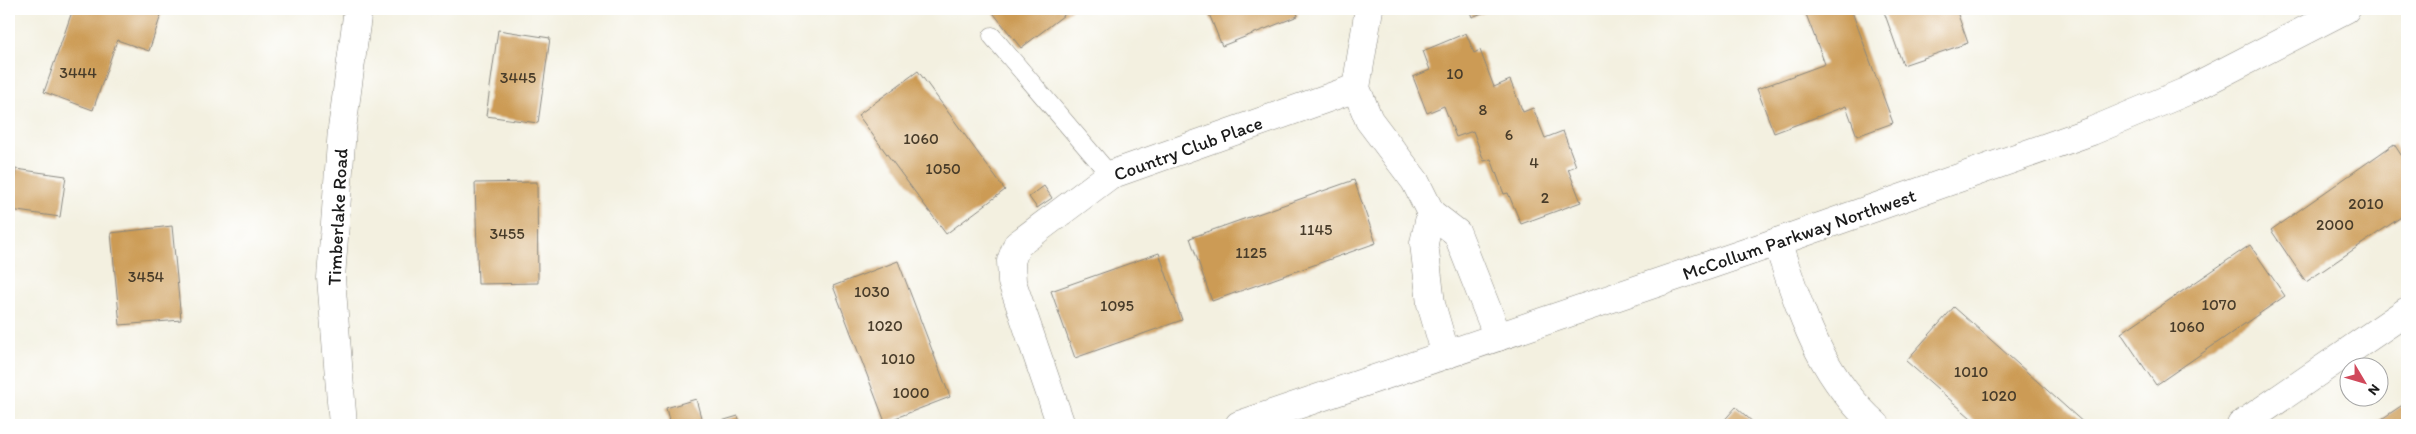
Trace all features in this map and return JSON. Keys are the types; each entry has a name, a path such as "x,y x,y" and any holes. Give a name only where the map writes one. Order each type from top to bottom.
{"street":[{"name":"Timberlake Road","path":"343,425 331,278 342,129 358,9"},
{"path":"1369,9 1356,88 1369,120 1414,181 1431,213 1457,233 1498,337"},
{"name":"McCollum Parkway Northwest","path":"1239,425 1778,242 1992,167 2124,118 2185,92 2346,9"},
{"name":"Country Club Place","path":"1061,425 1012,282 1011,261 1017,245 1110,176 1356,88"},
{"path":"1431,213 1424,243 1431,304 1446,355"},
{"path":"1778,242 1807,326 1827,369 1847,395 1876,425"},
{"path":"2241,425 2407,311"}],"lane":[{"path":"992,36 1110,176"}],"building":[{"path":"73,9 163,9 149,51 117,40 93,110 44,92"},
{"path":"990,9 1072,9 1021,48"},
{"path":"1207,9 1296,9 1298,16 1222,46"},
{"path":"1469,9 1493,9 1472,17"},
{"path":"1804,9 1851,9 1893,123 1857,136 1846,106 1774,133 1757,89 1825,64"},
{"path":"1883,9 1956,9 1968,43 1903,65"},
{"path":"498,30 550,38 538,123 486,116"},
{"path":"1466,33 1474,53 1480,50 1494,87 1510,80 1523,112 1533,108 1545,138 1563,131 1576,166 1568,169 1581,202 1521,224 1508,193 1504,194 1491,159 1484,161 1473,131 1456,137 1444,106 1427,113 1413,77 1430,70 1423,51"},
{"path":"918,71 1005,190 946,234 858,115"},
{"path":"2394,144 2407,164 2407,213 2306,282 2271,230"},
{"path":"16,169 66,176 60,217 10,210"},
{"path":"1354,180 1376,243 1212,301 1190,238"},
{"path":"537,182 538,283 478,284 475,183"},
{"path":"1044,186 1052,198 1037,208 1029,197"},
{"path":"172,226 181,320 120,325 111,233"},
{"path":"2250,245 2285,296 2156,385 2121,333"},
{"path":"1159,253 1182,320 1075,358 1051,291"},
{"path":"898,261 950,397 885,422 833,286"},
{"path":"1954,307 2086,425 1979,425 1906,361"},
{"path":"696,399 703,425 670,425 666,408"},
{"path":"2407,402 2407,425 2373,425 2389,414"},
{"path":"1736,407 1756,425 1720,425"},
{"path":"738,416 741,425 708,425"}]}
